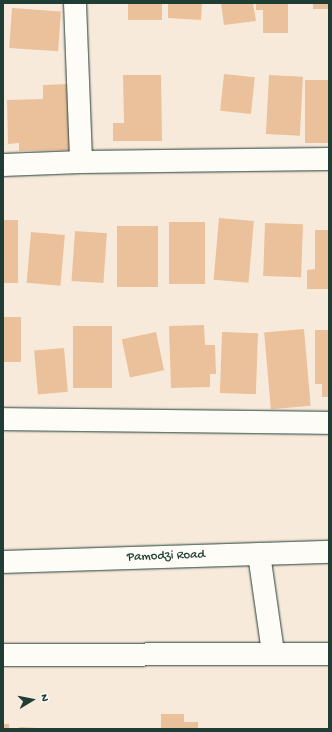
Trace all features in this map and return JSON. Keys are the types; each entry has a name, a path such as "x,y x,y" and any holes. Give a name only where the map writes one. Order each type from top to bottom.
{"street":[{"path":"75,3 81,162"},
{"path":"3,165 81,162 329,159"},
{"path":"3,419 329,423"},
{"name":"Pamodzi Road","path":"3,562 329,552"},
{"path":"259,554 273,652"},
{"path":"3,655 273,652 329,654"}],"building":[{"path":"128,3 162,3 162,20 128,20"},
{"path":"168,3 202,3 201,20 168,18"},
{"path":"221,3 253,3 256,21 224,25"},
{"path":"256,3 288,3 288,33 263,33 263,10 256,10"},
{"path":"313,3 329,3 329,9 313,9"},
{"path":"12,8 61,11 58,51 9,48"},
{"path":"224,74 255,77 251,114 220,111"},
{"path":"123,75 161,75 162,141 113,141 113,123 124,123"},
{"path":"269,75 303,77 300,136 266,134"},
{"path":"305,80 329,80 329,143 305,143"},
{"path":"70,84 71,150 19,151 19,143 8,144 7,100 43,99 43,85"},
{"path":"219,218 254,221 248,283 214,280"},
{"path":"3,220 18,220 18,283 3,283"},
{"path":"169,222 205,222 205,284 169,284"},
{"path":"265,223 303,224 301,277 263,276"},
{"path":"117,226 158,226 158,287 117,287"},
{"path":"315,230 329,230 329,289 307,289 307,270 315,269"},
{"path":"75,231 107,233 103,283 72,281"},
{"path":"31,232 65,235 60,286 27,283"},
{"path":"3,317 21,317 21,362 3,362"},
{"path":"204,325 205,345 215,345 216,374 210,374 210,387 171,388 169,326"},
{"path":"73,326 112,326 112,388 73,388"},
{"path":"304,329 311,406 271,409 264,332"},
{"path":"315,330 329,330 329,397 322,397 322,384 315,384"},
{"path":"156,332 164,370 130,377 122,339"},
{"path":"222,332 258,333 256,394 220,393"},
{"path":"64,348 68,392 38,394 34,351"},
{"path":"161,714 184,714 184,722 198,722 198,729 161,729"},
{"path":"3,724 9,724 9,729 3,729"},
{"path":"19,727 39,728 39,729 19,729"}]}
